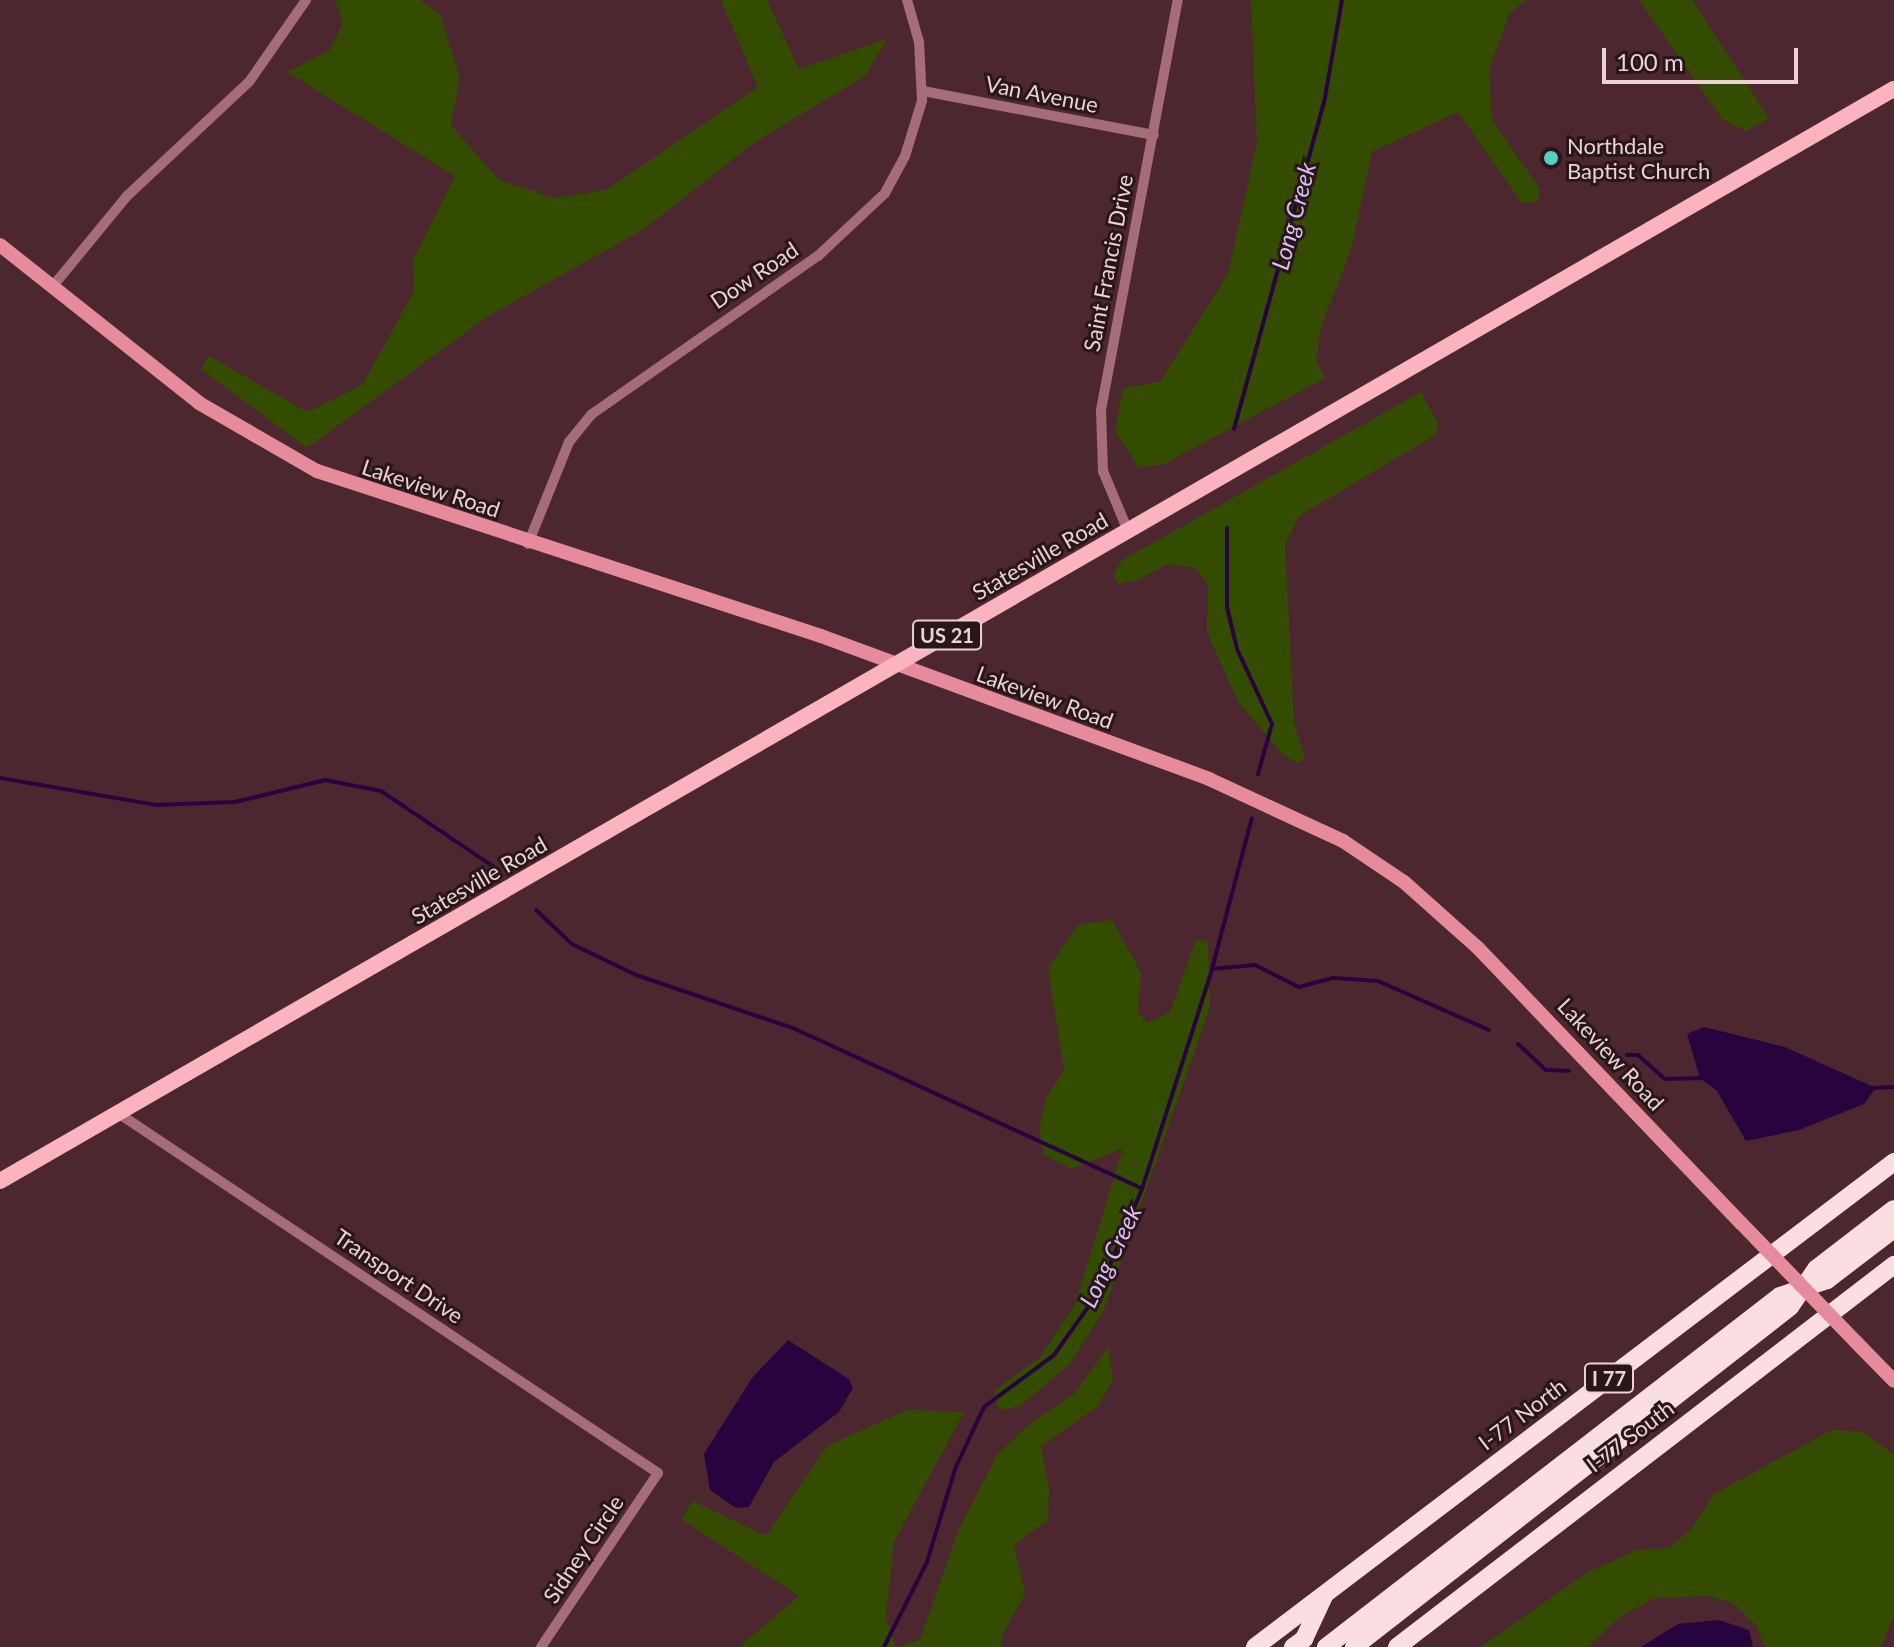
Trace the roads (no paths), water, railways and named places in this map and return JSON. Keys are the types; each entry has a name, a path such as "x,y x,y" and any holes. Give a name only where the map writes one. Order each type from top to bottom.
{"highway":[{"name":"I-77 North","path":"1255,1647 1894,1162"},
{"path":"1326,1647 1755,1325 1790,1307 1803,1288 1827,1280 1894,1209"},
{"path":"1851,1252 1894,1229"},
{"name":"I-77 South","path":"1397,1645 1894,1265"},
{"path":"1354,1647 1755,1325"},
{"name":"I 77","path":"1293,1647 1304,1639 1325,1594"}],"main road":[{"name":"Statesville Road","path":"0,1181 1894,89"},
{"name":"Lakeview Road","path":"0,245 199,403 272,449 361,488 821,636 894,666 1233,789 1361,851 1478,948 1894,1381"}],"street":[{"path":"53,286 127,196 249,82 306,0"},
{"name":"Dow Road","path":"528,544 569,442 592,414 818,256 868,213 905,156 923,91 919,42 907,0"},
{"name":"Saint Francis Drive","path":"1128,531 1103,471 1099,433 1178,0"},
{"name":"Van Avenue","path":"923,91 1154,135"},
{"name":"Transport Drive","path":"118,1113 658,1473"},
{"name":"Sidney Circle","path":"541,1647 658,1473"}],"waterway":[{"name":"Long Creek","path":"1234,429 1324,103 1342,0"},
{"name":"Long Creek","path":"1227,528 1227,607 1237,649 1272,724 1258,774"},
{"path":"0,778 156,805 235,802 325,780 381,791 494,867"},
{"name":"Long Creek","path":"884,1647 927,1562 955,1469 984,1407 1054,1355 1098,1293 1142,1189 1212,969 1252,818"},
{"path":"536,910 572,944 636,975 793,1028 1141,1188"},
{"path":"1212,969 1255,965 1299,987 1333,978 1378,981 1489,1030"},
{"path":"1518,1044 1546,1070 1569,1071"},
{"path":"1627,1055 1638,1055 1665,1079 1705,1078"},
{"path":"1873,1088 1894,1087"}],"place":[{"name":"Northdale Baptist Church","path":"1551,158"}]}
